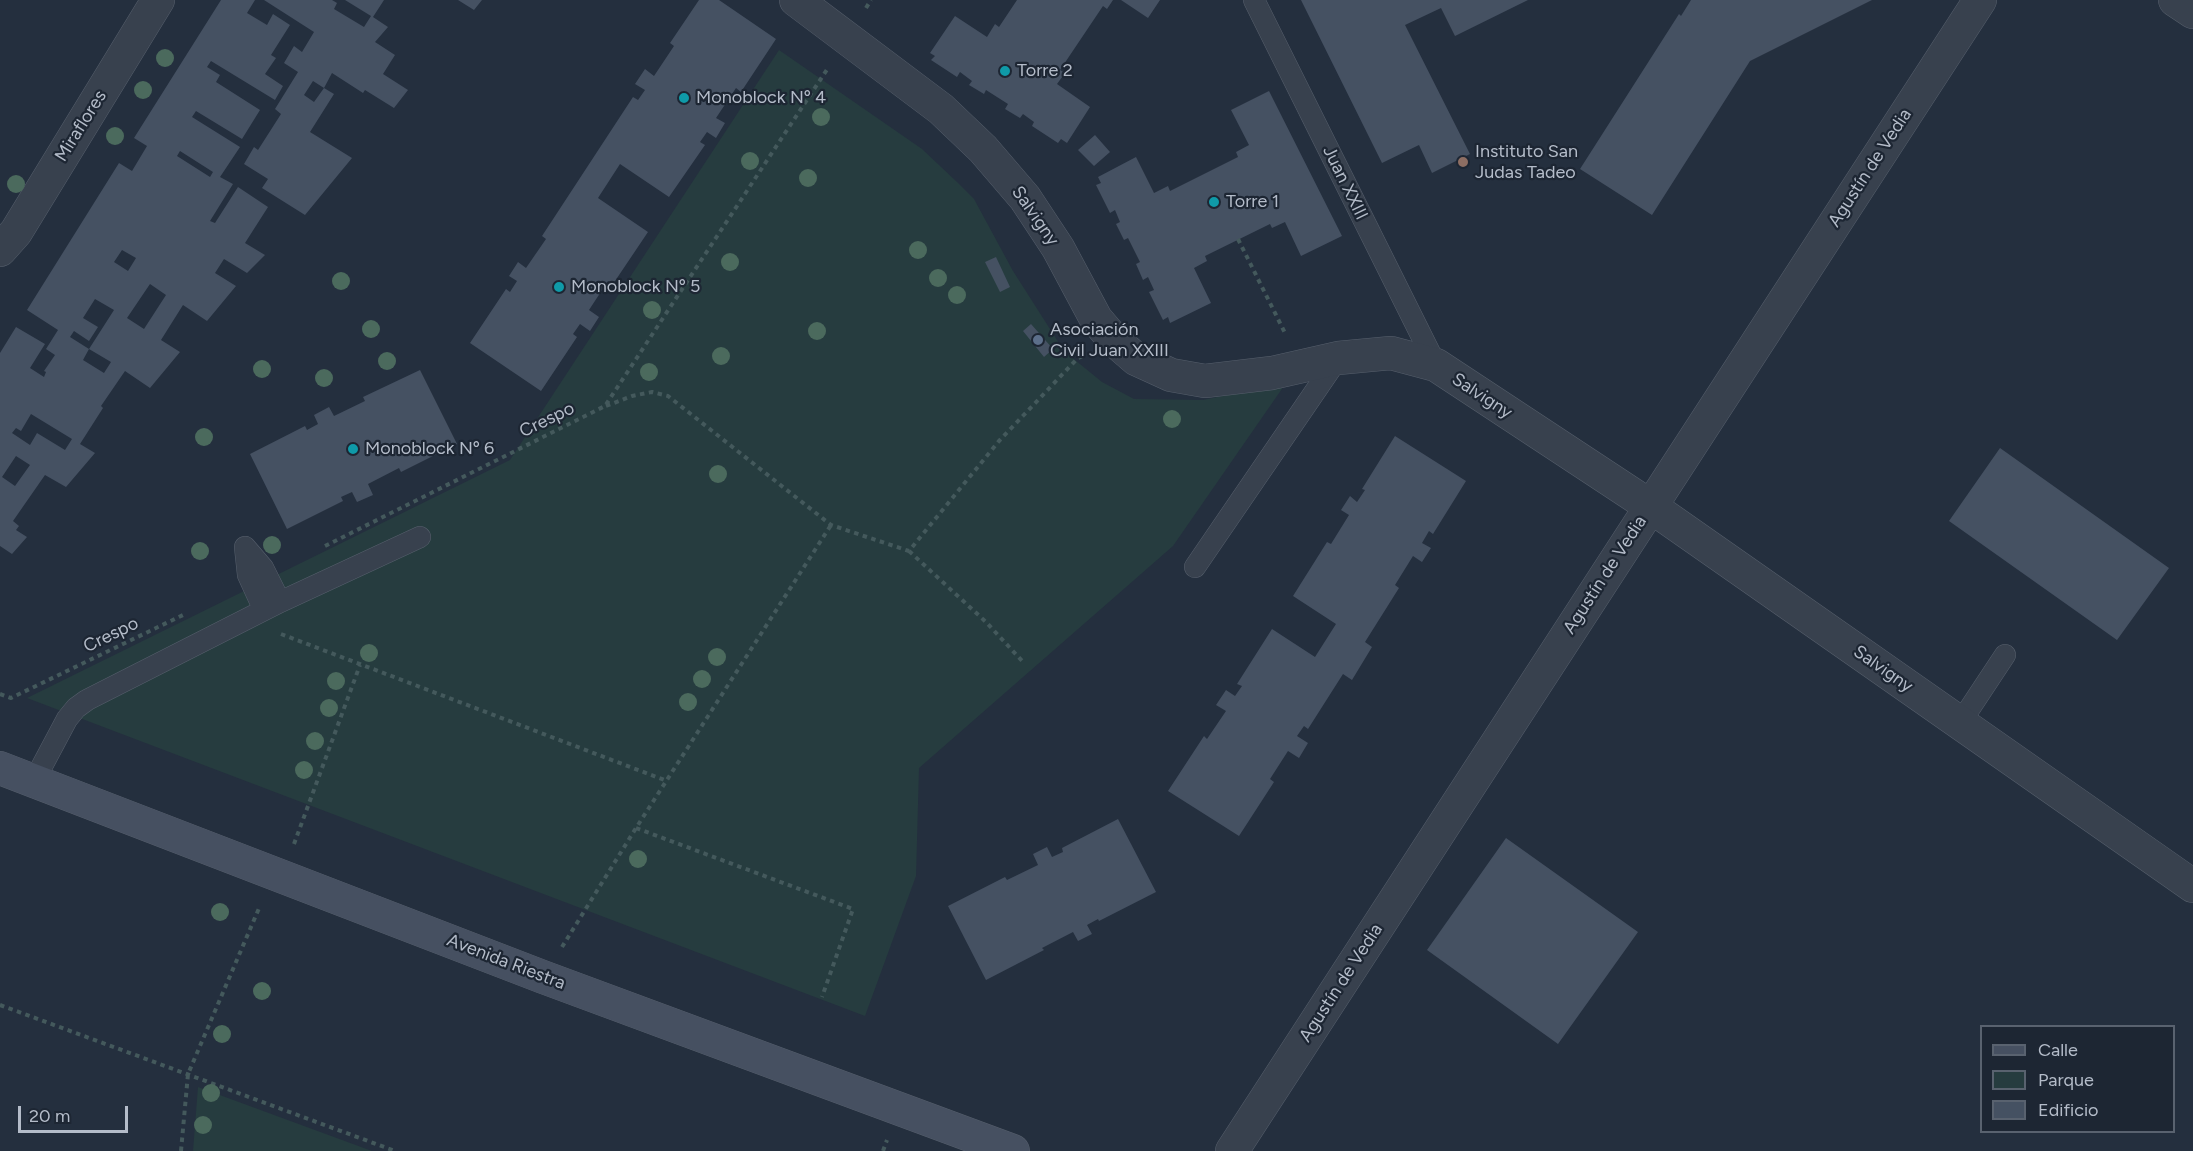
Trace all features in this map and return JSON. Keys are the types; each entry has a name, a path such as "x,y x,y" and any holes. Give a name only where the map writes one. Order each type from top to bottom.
{"main road":[{"name":"Avenida Riestra","path":"0,768 543,977 1013,1151"}],"street":[{"name":"Miraflores","path":"0,250 16,232 158,0"},
{"name":"Salvigny","path":"796,0 941,109 983,149 1025,198 1058,248 1096,319 1114,340 1136,359 1171,375 1205,381 1262,375 1338,357 1391,353 1436,365 1650,506 2193,886"},
{"name":"Agustín de Vedia","path":"1232,1151 1980,0"},
{"path":"2175,0 2193,12"}],"lane":[{"name":"Juan XXIII","path":"1254,0 1436,365"},
{"path":"1196,567 1338,357"},
{"path":"34,781 67,719 81,704 97,693 272,606 420,537"},
{"path":"1960,723 2005,655"}],"path":[{"path":"606,406 871,0"},
{"path":"1238,239 1302,365"},
{"path":"1024,663 986,622 909,551 999,441 1078,358 1114,340"},
{"name":"Crespo","path":"320,548 606,406 632,396 652,392 668,396 831,525 909,551"},
{"path":"543,977 831,525"},
{"name":"Crespo","path":"0,694 11,698 189,612"},
{"path":"278,633 667,781"},
{"path":"182,1151 188,1074 278,875 360,665"},
{"path":"636,828 853,909 822,997"},
{"path":"0,1005 395,1151"}],"green space":[{"path":"779,50 922,149 974,199 1013,271 1064,351 1102,382 1134,399 1203,400 1286,383 1173,546 919,768 916,876 865,1016 27,698 510,460"},
{"path":"198,1087 372,1151 193,1151"}],"building":[{"path":"221,0 255,0 247,13 267,25 273,14 290,25 271,55 276,58 265,74 283,86 275,100 211,61 207,67 220,75 216,82 260,110 242,139 196,111 192,117 240,147 220,177 233,184 210,221 215,223 238,187 268,207 245,243 265,255 247,273 224,259 215,273 236,286 207,321 183,305 161,340 180,352 150,388 125,371 101,406 103,408 80,444 95,453 66,487 45,475 13,521 19,526 16,530 27,537 12,554 0,546 0,353 16,327 45,344 30,368 44,377 46,372 44,371 55,355 46,349 58,330 27,310 119,163 132,171 147,146 134,138","holes":["180,151 213,172 210,177 177,156","122,250 136,258 128,271 114,262","150,284 166,295 144,329 127,318","95,299 114,310 89,349 70,337 74,331 89,341 98,327 83,318","89,349 111,362 104,373 83,360","31,414 72,439 65,450 37,433 30,445 12,433 16,428 21,431","16,456 30,465 15,486 2,477"]},
{"path":"264,0 332,0 337,3 334,9 364,27 371,16 345,0 384,0 373,17 388,27 375,42 395,55 383,74 408,90 394,108 365,90 363,93 332,73 324,88 334,94 310,132 352,158 305,215 262,188 268,179 244,164 254,147 258,150 281,114 275,109 298,72 284,63 294,46 302,52 314,32","holes":["313,81 324,88 314,102 304,95"]},
{"path":"458,0 482,0 474,10"},
{"path":"699,0 719,0 776,39 741,92 736,88 716,118 725,123 716,138 707,132 700,142 705,145 669,197 620,164 598,198 648,232 613,284 608,281 589,310 599,317 590,331 580,324 573,334 577,337 541,391 470,343 506,289 510,292 517,281 509,276 518,262 526,268 546,239 542,236 633,97 638,100 645,90 635,84 645,69 654,76 674,46 670,43"},
{"name":"Torre 2","path":"1017,0 1113,0 1107,9 1103,6 1060,70 1065,73 1057,84 1090,107 1067,143 1061,139 1058,143 1032,126 1034,122 1023,114 1020,118 1005,109 1008,104 986,90 984,94 969,85 972,81 960,72 957,77 931,60 935,56 930,53 955,16 987,37 995,24 999,27"},
{"path":"1121,0 1160,0 1148,18"},
{"path":"1301,0 1528,0 1455,36 1441,8 1405,25 1470,154 1432,173 1419,145 1382,163"},
{"path":"1691,0 1872,0 1750,61 1652,215 1580,169 1679,14 1681,16"},
{"name":"Torre 1","path":"1269,91 1342,236 1301,256 1285,222 1272,228 1270,224 1205,256 1207,261 1194,268 1211,303 1170,323 1168,317 1163,320 1149,292 1154,290 1148,277 1143,280 1136,264 1140,262 1128,238 1124,240 1116,224 1120,222 1115,210 1110,213 1096,185 1101,183 1098,177 1136,157 1154,193 1168,186 1170,191 1238,157 1236,152 1249,145 1231,110"},
{"path":"1095,135 1110,152 1094,166 1078,150"},
{"name":"Asociación Civil Juan XXIII","path":"996,257 1010,287 1000,292 985,262"},
{"name":"Asociación Civil Juan XXIII","path":"1031,324 1053,349 1044,357 1023,331"},
{"name":"Monoblock Nº 6","path":"420,370 457,444 401,472 399,468 368,484 373,495 357,502 352,492 341,497 343,501 287,529 250,454 305,426 307,430 318,424 314,415 329,407 334,416 365,401 363,397"},
{"path":"1395,436 1466,481 1433,534 1429,531 1422,543 1431,548 1422,562 1413,556 1395,585 1399,588 1365,642 1372,647 1352,680 1343,674 1308,729 1304,726 1297,736 1308,743 1299,758 1288,751 1270,779 1274,782 1239,836 1168,791 1204,736 1207,739 1226,711 1216,705 1226,690 1235,696 1242,686 1237,684 1272,629 1315,657 1336,624 1293,596 1327,542 1331,544 1349,515 1341,510 1350,496 1357,502 1365,490 1362,489"},
{"path":"2000,448 2169,568 2117,640 1949,521"},
{"path":"1118,819 1156,892 1087,925 1092,934 1078,941 1073,932 986,980 948,906 1005,877 1007,880 1038,865 1033,854 1047,847 1052,857 1063,852 1062,848"},
{"path":"1506,838 1638,932 1558,1044 1427,950"}],"place":[{"name":"Torre 2","path":"1005,71"},
{"name":"Monoblock Nº 4","path":"684,98"},
{"name":"Instituto San Judas Tadeo","path":"1463,162"},
{"name":"Torre 1","path":"1214,202"},
{"name":"Monoblock Nº 5","path":"559,287"},
{"name":"Asociación Civil Juan XXIII","path":"1038,340"},
{"name":"Monoblock Nº 6","path":"353,449"}]}
